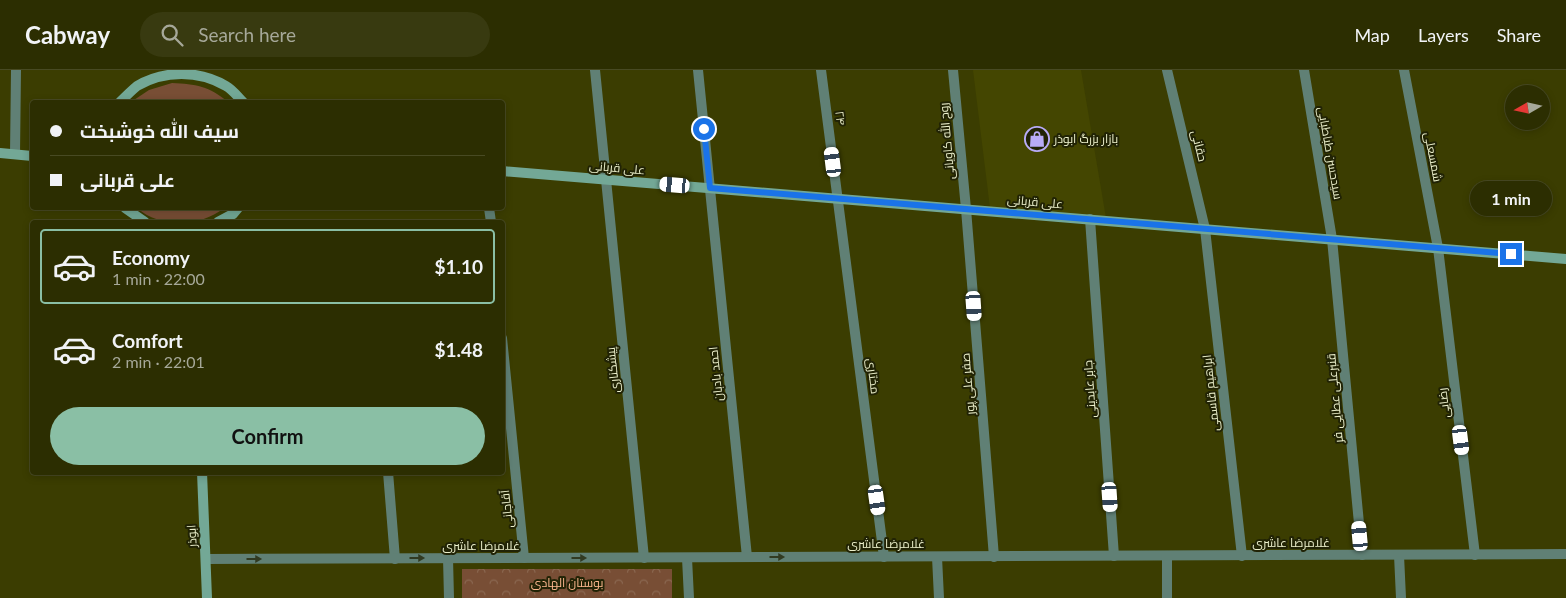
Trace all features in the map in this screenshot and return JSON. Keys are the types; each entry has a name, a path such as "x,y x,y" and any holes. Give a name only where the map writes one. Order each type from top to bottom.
{"street":[{"path":"15,154 16,70"},
{"name":"پیشکناری","path":"595,70 644,558"},
{"name":"احمد بادبان","path":"698,70 747,557"},
{"name":"۲۴","path":"821,70 838,199"},
{"name":"روح الله کاویانی","path":"953,70 966,209"},
{"name":"حقانی","path":"1167,70 1205,229"},
{"name":"سیدحسن طباطبایی","path":"1304,70 1332,239"},
{"name":"شمسعلی","path":"1404,70 1438,248"},
{"path":"122,100 137,86 158,76 181,71 206,76 228,87 242,100"},
{"path":"0,153 30,156"},
{"name":"علی قربانی","path":"505,171 1566,259"},
{"name":"مختاری","path":"838,199 884,557"},
{"name":"صفر علی پور","path":"966,209 994,557"},
{"path":"128,210 142,220"},
{"path":"222,220 236,210"},
{"name":"جابر عابدینی","path":"1090,219 1114,556"},
{"name":"ابراهیم قاسمی","path":"1205,229 1242,556"},
{"name":"قنبرعلی عطایی فر","path":"1332,239 1362,555"},
{"name":"رضایی","path":"1438,248 1475,555"},
{"name":"آقاجانی","path":"505,368 524,558"},
{"name":"ابوذر","path":"202,475 207,598"},
{"path":"388,475 395,558"},
{"name":"غلامرضا عاشری","path":"206,559 1566,554"},
{"path":"1399,555 1401,598"},
{"path":"1167,556 1167,598"},
{"path":"937,557 939,598"},
{"path":"448,558 449,598"},
{"path":"687,558 689,598"}],"shaded area":[{"name":"بازار بزرگ ابوذر","path":"973,70 1081,70 1106,218 990,208"}],"green space":[{"path":"172,83 188,84 208,89 225,100 134,100 149,90"},
{"path":"140,210 221,210 200,220 157,220"},
{"name":"بوستان الهادی","path":"462,569 672,569 672,598 462,598"}],"place":[{"name":"بازار بزرگ ابوذر","path":"1037,139"}],"route":[{"path":"704,129 710,188 1511,254"}]}
